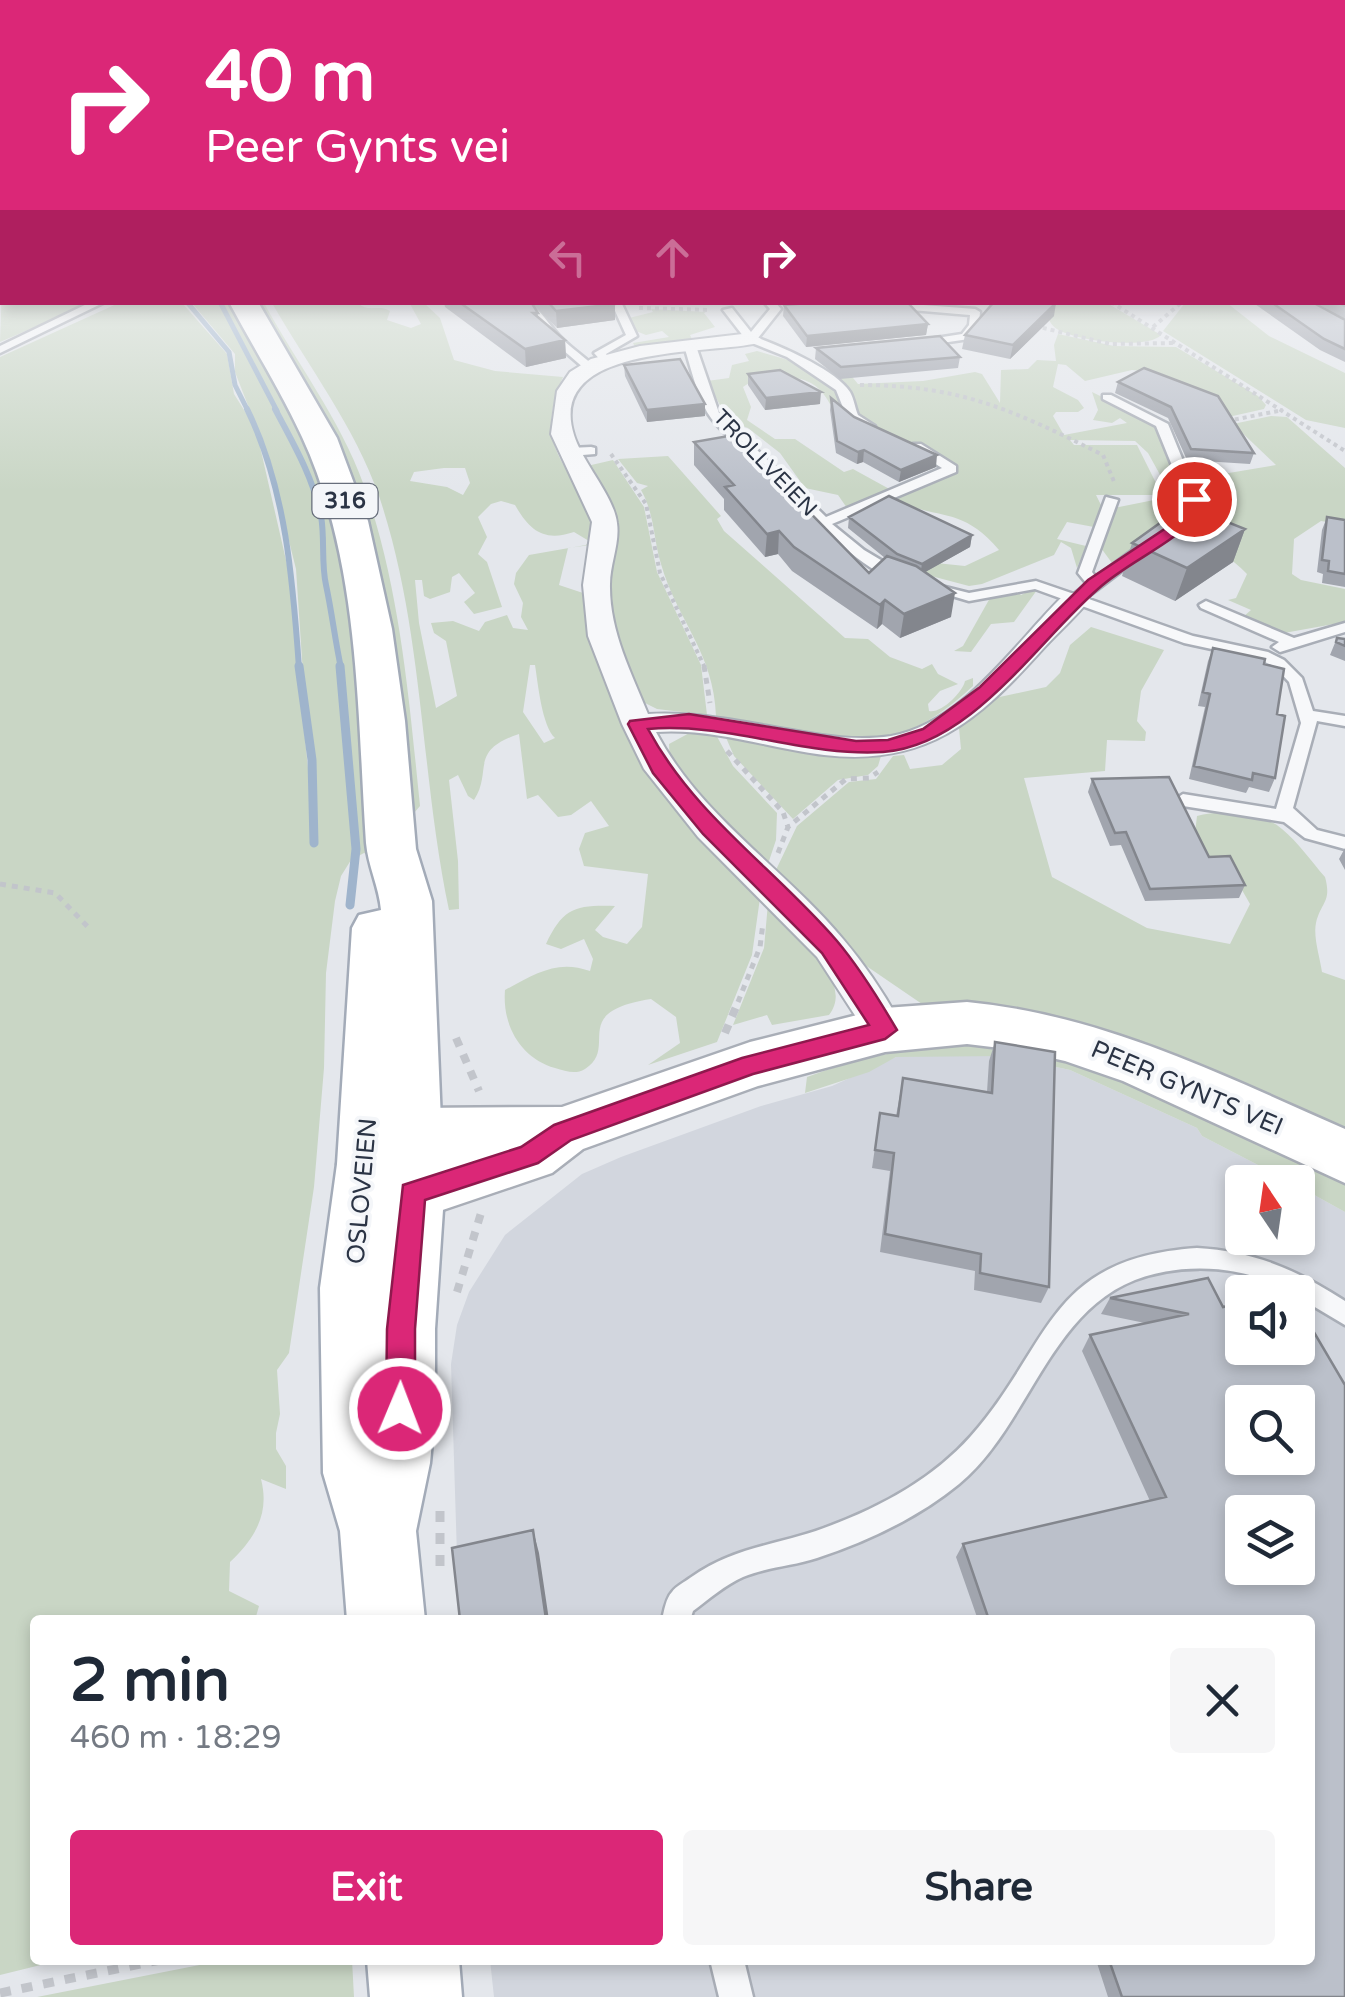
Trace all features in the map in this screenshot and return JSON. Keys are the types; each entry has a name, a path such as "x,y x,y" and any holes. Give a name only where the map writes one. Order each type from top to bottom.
{"main road":[{"name":"OSLOVEIEN","path":"245,305 320,438 350,521 371,629 383,721 391,849 406,900 410,943 398,1163 354,1288 359,1473 378,1531 386,1615"},
{"name":"PEER GYNTS VEI","path":"398,1163 530,1155 562,1132 750,1065 885,1030 967,1023 1017,1028 1070,1040 1142,1066 1345,1157"},
{"path":"414,1965 416,1997"}],"street":[{"path":"751,339 690,346 597,365 574,381 562,412 562,434 581,452 604,522 596,585 597,618 637,724 660,769 710,829 838,958 885,1030"},
{"path":"637,724 662,720 713,723 856,747 888,746 916,739 964,710 1085,591"}],"lane":[{"path":"0,350 93,305"},
{"path":"537,308 557,341 597,365 606,347 632,336 617,305"},
{"path":"906,344 965,337 974,326 974,307 912,305"},
{"path":"728,310 751,339 772,306 792,308"},
{"name":"TROLLVEIEN","path":"751,339 790,356 844,392 852,417 952,470 823,522"},
{"name":"TROLLVEIEN","path":"690,346 714,414 823,522 859,554 888,572 958,596 1036,585 1085,591"},
{"path":"790,356 811,352"},
{"path":"1085,591 1188,518 1194,506 1162,428 1153,418 1107,397"},
{"path":"1085,591 1085,573 1111,500"},
{"path":"1085,591 1189,640 1263,654 1287,670 1308,715 1284,808 1289,817 1311,834 1345,843"},
{"path":"1206,606 1291,642"},
{"path":"1263,654 1345,627"},
{"path":"1308,715 1345,721"},
{"path":"1183,800 1289,817"},
{"path":"677,1615 681,1602 732,1567 820,1543 908,1504 951,1475 988,1436 1062,1322 1096,1285 1143,1264 1196,1257 1252,1265 1294,1281 1345,1314"},
{"path":"729,1965 736,1997"}],"path":[{"path":"621,305 728,310"},
{"path":"1117,305 1345,452"},
{"path":"1152,327 1162,323 1179,305"},
{"path":"974,307 1110,344 1177,343"},
{"path":"809,367 828,368 856,384 912,385 955,392 1047,426 1103,455 1116,487 1111,500"},
{"path":"1162,428 1284,410"},
{"path":"1336,445 1345,444"},
{"path":"606,450 646,504 660,573 704,663 713,723 729,755 783,812 788,827"},
{"path":"722,1040 760,947 767,884 788,827 846,779 869,778 885,765"},
{"path":"0,884 56,893 89,928"},
{"path":"0,1993 136,1965"}],"shaded area":[{"path":"1005,1056 1070,1070 1197,1128 1202,1136 1258,1165 1225,1165 1225,1255 1315,1255 1315,1195 1345,1212 1345,1997 494,1997 491,1965 1315,1965 1315,1615 459,1615 451,1364 457,1325 469,1292 505,1235 582,1174 761,1106 832,1086 896,1057"}],"green space":[{"path":"1,305 86,305 0,342"},
{"path":"114,305 184,305 227,354 234,394 256,429 288,569 310,788 315,757 304,689 296,569 268,457 235,372 235,354 194,305 232,305 292,414 331,502 355,639 369,855 364,853 351,860 341,876 335,901 326,973 324,1068 314,1187 289,1353 277,1370 280,1414 276,1449 286,1466 286,1489 261,1479 263,1503 258,1525 230,1562 229,1591 259,1606 256,1615 30,1615 30,1965 41,1965 0,1975 0,357"},
{"path":"255,305 265,305 330,413 353,459 376,522 407,684 420,806 414,813 409,813 385,630"},
{"path":"273,305 382,308 390,311 387,320 411,328 421,324 411,305 426,305 440,318 454,360 495,371 563,377 553,407 552,431 556,450 584,500 590,520 590,545 572,547 589,541 574,532 554,536 539,532 526,522 515,505 501,501 491,504 478,517 487,537 478,554 487,562 502,607 474,614 464,602 475,593 459,573 452,577 450,592 430,599 424,596 422,580 415,580 419,623 436,708 457,696 446,641 434,633 431,623 453,621 479,631 485,622 507,615 513,628 528,630 521,617 523,603 514,584 516,573 529,555 568,548 559,585 583,593 587,627 604,682 644,765 760,898 752,955 717,1042 648,1065 680,1043 676,1017 651,999 610,1012 602,1021 594,1060 581,1071 543,1063 516,1039 507,1016 505,990 557,968 590,971 593,959 584,939 561,949 546,944 558,923 580,908 615,906 595,930 603,937 627,944 642,927 648,874 584,866 579,849 585,833 609,826 591,801 571,815 558,817 538,795 527,799 519,734 493,747 487,755 474,800 458,775 449,780 459,909 449,910 413,650 394,547 369,470","holes":["465,468 470,483 463,495 447,487 410,481 414,472","530,665 535,665 544,715 555,738 544,743 523,712"]},
{"path":"1045,305 1111,305 1161,335 1142,342 1111,342 1066,333 1054,327"},
{"path":"1183,305 1230,305 1269,336 1345,373 1345,428 1306,420 1163,331"},
{"path":"651,309 706,312 715,327 690,335 693,341 610,353 635,347 633,343 669,337 662,331 646,335 636,331 629,318 653,312"},
{"path":"1058,334 1114,346 1176,347 1258,396 1266,405 1264,409 1197,424 1142,371 1085,381 1066,365 1058,364 1053,387 1078,400 1084,408 1078,412 1056,412 1053,416 1064,435 1127,423 1120,418 1112,423 1093,420 1098,410 1092,392 1153,422 1189,505 1174,523 1112,563 1101,548 1114,508 1169,497 1169,491 1148,453 1135,441 1070,440 1074,445 1137,445 1162,495 1096,495 1102,507 1094,527 1067,522 1057,539 1086,546 1077,568 1071,548 1061,542 1054,555 982,584 969,586 916,572 936,563 965,566 999,550 961,520 892,499 958,472 958,467 863,421 820,369 849,373 858,384 923,381 975,372 982,374 1000,403 1001,370 1028,369 1037,360 1056,361 1054,345"},
{"path":"757,351 792,361 837,390 842,398 841,403 830,404 815,385 796,378 749,383 743,387 751,407 747,420 775,439 795,439 844,472 853,469 893,491 847,508 838,495 805,488 780,453 748,428 729,422 707,381 729,378 732,365 749,361 745,354"},
{"path":"1271,416 1287,417 1345,468 1345,525 1321,521 1294,539 1292,574 1301,580 1345,589 1345,622 1284,633 1243,617 1251,610 1228,600 1236,598 1247,574 1228,558 1190,537 1206,518 1206,498 1199,478 1276,465 1233,424"},
{"path":"668,456 721,516 717,519 724,531 845,638 868,639 890,657 922,669 932,664 938,674 958,684 940,691 928,704 929,711 951,701 965,681 973,678 973,686 909,730 879,738 821,737 716,716 709,674 661,564 641,490 648,486 637,483 618,459"},
{"path":"613,460 644,507 657,572 701,665 707,715 657,709 641,701 610,627 587,466"},
{"path":"1026,588 1037,590 1014,622 991,624 971,652 954,651 963,646 990,598 1015,590 1021,595 1027,592"},
{"path":"1091,627 1164,650 1141,691 1137,721 1146,732 1145,741 1107,740 1105,771 1024,778 1052,877 1147,928 1230,944 1250,904 1230,869 1210,866 1195,833 1197,816 1253,816 1274,823 1288,834 1325,877 1327,897 1315,929 1317,948 1322,972 1345,980 1345,1144 922,1004 862,963 774,874 797,826 849,782 876,779 893,756 904,755 910,769 942,765 961,749 959,728 995,698 1046,687 1060,673 1070,645"},
{"path":"695,730 714,731 733,766 777,813 776,840 767,867 670,761 669,744"},
{"path":"724,733 838,755 881,756 878,766 868,775 838,780 793,819 734,756"},
{"path":"768,903 828,971 835,1001 829,1015 772,1025 767,1015 733,1025 764,948"},
{"path":"953,1044 1006,1047 1092,1068 1305,1165 1258,1165 1202,1136 1197,1128 1070,1070 1005,1056 896,1057 869,1072 805,1093 807,1077 915,1049"},
{"path":"1315,1169 1345,1183 1345,1212 1315,1195"},
{"path":"200,1965 352,1965 354,1997 37,1997"}],"building":[{"path":"463,305 533,305 538,313 533,313 565,340 525,349"},
{"path":"551,305 605,305 556,311"},
{"path":"784,305 910,305 928,324 807,336"},
{"path":"991,305 1054,305 1013,345 965,335"},
{"path":"1276,305 1318,305 1345,320 1345,349"},
{"path":"940,336 960,357 841,367 816,348"},
{"path":"680,359 705,404 647,410 624,365"},
{"path":"1144,368 1218,396 1254,453 1191,449 1171,407 1118,382"},
{"path":"780,370 821,392 766,398 748,374"},
{"path":"831,398 854,417 937,455 901,470 837,441"},
{"path":"734,435 869,573 887,556 916,566 955,593 904,614 885,600 880,605 794,547 779,531 767,534 725,487 734,485 694,442"},
{"path":"889,496 972,535 922,564 897,554 849,517"},
{"path":"1185,505 1245,529 1187,568 1132,543"},
{"path":"1327,517 1345,520 1345,574 1328,571 1329,561 1322,560"},
{"path":"1213,648 1265,659 1264,664 1284,669 1277,714 1285,716 1275,778 1253,773 1252,780 1194,766 1210,694 1203,692"},
{"path":"1169,777 1209,857 1230,856 1245,885 1150,889 1126,832 1115,833 1092,779"},
{"path":"995,1042 1055,1052 1049,1287 980,1273 981,1254 885,1234 894,1153 875,1150 880,1113 898,1116 903,1078 992,1093"},
{"path":"1208,1278 1225,1307 1225,1365 1315,1365 1315,1334 1345,1385 1345,1997 1122,1997 1111,1965 1315,1965 1315,1615 987,1615 963,1544 1166,1497 1090,1335 1189,1314 1110,1298"},
{"path":"533,1530 545,1615 459,1615 452,1548"}],"waterway":[{"path":"190,305 229,352 235,385 247,409"},
{"path":"222,305 277,411"},
{"path":"247,409 279,503 299,668"},
{"path":"275,409 302,461 317,502 341,668"},
{"path":"299,666 312,760 314,843"},
{"path":"340,666 356,849 350,905"}],"route":[{"path":"400,1409 401,1329 412,1193 530,1155 562,1132 750,1065 885,1030 830,948 710,829 660,769 637,724 689,720 856,747 888,746 930,734 986,691 1094,584 1180,525 1194,511 1194,499"}]}
